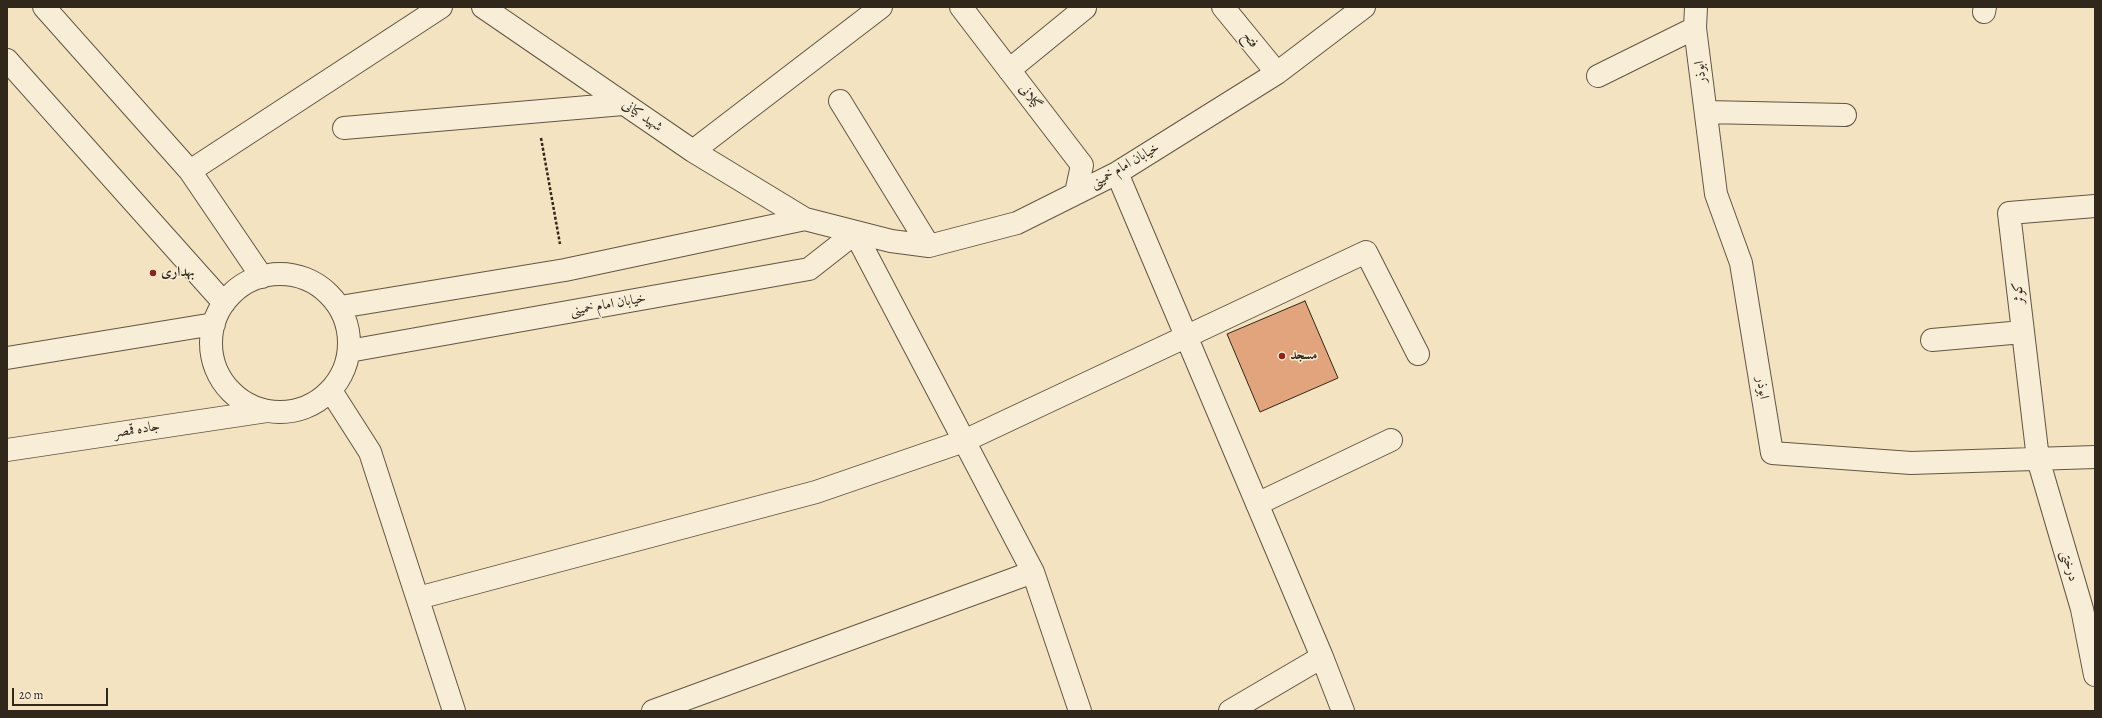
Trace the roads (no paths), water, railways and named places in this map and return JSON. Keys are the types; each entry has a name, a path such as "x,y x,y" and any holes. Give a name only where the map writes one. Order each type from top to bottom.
{"street":[{"path":"44,7 190,171 262,276"},
{"path":"190,171 441,7"},
{"name":"شهید کیانی","path":"483,7 693,151 805,219"},
{"path":"693,151 881,7"},
{"name":"گیلانی","path":"961,7 1082,165 1076,193"},
{"name":"فتح","path":"1223,7 1276,73"},
{"name":"خیابان امام خمینی","path":"340,307 565,270 805,219 891,242 929,246 1017,223 1117,173 1276,73 1364,7"},
{"path":"1009,70 1084,8"},
{"path":"1598,76 1696,17"},
{"name":"ابوذر","path":"1696,17 1716,194 1741,262 1772,454 1911,463 2095,457"},
{"path":"7,60 224,303"},
{"path":"840,101 929,246"},
{"path":"344,128 535,110 623,104"},
{"path":"1706,112 1845,116"},
{"path":"1117,173 1322,657 1342,711"},
{"name":"کوثر","path":"2038,459 2009,213 2095,206"},
{"path":"855,233 1033,572 1080,711"},
{"name":"خیابان امام خمینی","path":"349,351 809,269 855,233"},
{"path":"418,598 816,492 964,441 1366,252 1418,354"},
{"path":"284,274 306,279 325,290 340,307 348,328 349,351 343,372 330,391 312,404 291,412 268,411 246,403 228,389 216,369 211,346 214,324 224,303 241,287 262,276 284,274"},
{"path":"7,358 214,324"},
{"path":"1932,340 2023,332"},
{"path":"330,391 370,452 454,711"},
{"name":"جاده قمصر","path":"7,450 268,411"},
{"path":"1257,504 1391,440"},
{"name":"درختی","path":"2038,459 2088,612 2095,675"},
{"path":"652,711 1033,572"},
{"path":"1230,711 1322,657"}],"place":[{"name":"بهداری","path":"153,273"},
{"name":"مسجد","path":"1282,356"}]}
